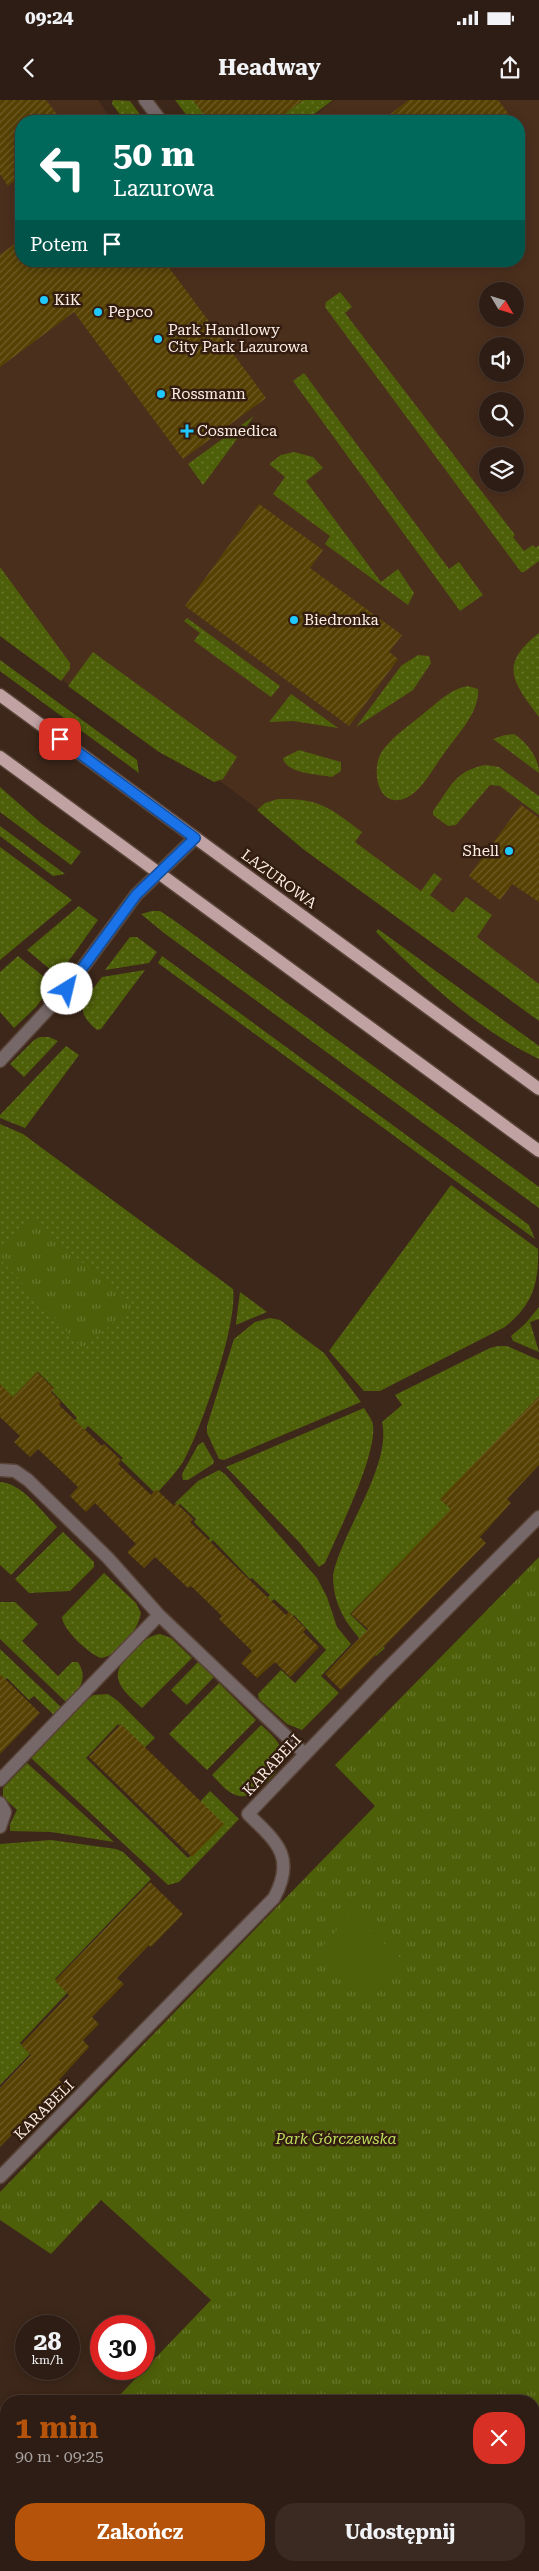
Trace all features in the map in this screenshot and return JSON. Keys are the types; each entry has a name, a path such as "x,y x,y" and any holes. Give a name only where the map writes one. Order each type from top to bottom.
{"main road":[{"name":"LAZUROWA","path":"0,695 539,1089"},
{"path":"0,757 539,1150"}],"street":[{"path":"145,100 156,115"},
{"path":"0,1062 57,1001 125,909 157,873 195,838"},
{"path":"0,1470 15,1471 28,1480 108,1558 159,1615 304,1753"},
{"name":"KARABELI","path":"0,2177 274,1898 285,1870 283,1853 272,1838 248,1814 304,1753 539,1517"},
{"path":"0,1780 159,1615"},
{"path":"0,1803 5,1812 0,1827"}],"shaded area":[{"path":"0,100 98,100 109,115 15,115 15,267 525,267 525,115 315,115 335,100 539,100 539,1016 194,762 164,751 61,679 70,666 0,569"}],"green space":[{"path":"113,100 130,101 140,115 120,115 112,104"},
{"path":"175,100 193,100 204,115 186,115"},
{"path":"303,100 333,100 313,115 283,115"},
{"path":"340,292 352,307 345,313 479,488 479,492 482,492 515,535 513,537 524,551 533,545 536,548 539,545 539,561 524,572 521,572 325,307 326,302"},
{"path":"304,373 449,569 459,562 483,595 460,611 293,381"},
{"path":"254,416 203,485 188,464"},
{"path":"294,452 313,457 323,468 306,481 381,582 398,569 414,593 408,605 325,544 330,536 273,494 285,477 269,464 281,455"},
{"path":"0,567 70,663 70,669 61,681 0,636"},
{"path":"187,618 280,686 271,697 194,641 200,633 184,621"},
{"path":"539,633 539,717 522,694 514,674 514,664 526,644"},
{"path":"93,652 237,757 223,779 214,782 159,752 68,686"},
{"path":"418,655 429,656 431,663 413,690 356,727 401,666"},
{"path":"0,660 137,760 139,773 0,671"},
{"path":"468,686 478,689 478,698 466,724 427,779 412,795 396,800 389,799 379,787 377,778 378,761 385,747 444,697 455,690"},
{"path":"291,694 338,728 293,721 269,722"},
{"path":"514,734 523,741 535,756 539,773 493,739"},
{"path":"299,750 341,762 341,771 332,777 303,772 290,767 283,758"},
{"path":"486,765 499,767 539,796 539,815 500,786 490,785 456,825 448,826 433,815 433,811 454,781 467,771"},
{"path":"0,787 42,824 81,852 71,865 0,812"},
{"path":"278,799 304,800 324,806 332,811 362,832 355,842 421,891 434,873 442,879 430,895 453,913 466,897 492,915 477,937 539,984 539,1021 303,849 257,810 265,803"},
{"path":"0,826 65,874 53,876 0,836"},
{"path":"0,847 72,900 0,960"},
{"path":"79,906 98,920 58,976 27,950"},
{"path":"160,911 175,921 539,1187 539,1208 164,933 141,914"},
{"path":"378,929 539,1046 539,1059 494,1033 452,1002 376,932"},
{"path":"130,937 137,937 157,952 149,963 105,970"},
{"path":"18,956 53,984 36,1007 14,1028 0,1012 0,972"},
{"path":"162,956 529,1225 535,1239 158,963"},
{"path":"145,970 101,1029 97,1030 89,1023 83,1010 84,1004 102,977"},
{"path":"40,1037 49,1037 58,1041 24,1077 10,1064 34,1040"},
{"path":"66,1046 79,1055 25,1128 0,1118 0,1115"},
{"path":"0,1124 23,1134 233,1289 230,1326 224,1351 199,1427 183,1462 156,1494 121,1460 123,1458 88,1426 84,1431 74,1421 77,1418 52,1391 54,1388 38,1372 19,1392 18,1402 0,1395"},
{"path":"451,1185 538,1249 537,1273 532,1293 522,1311 505,1327 380,1391 364,1391 329,1351"},
{"path":"32,1220 134,1306 82,1348 0,1259 0,1252"},
{"path":"240,1292 267,1312 236,1325"},
{"path":"539,1307 539,1319 530,1322 539,1352 513,1341 511,1336 525,1324"},
{"path":"270,1318 280,1320 324,1353 361,1402 224,1460 219,1459 207,1433 207,1426 234,1339 255,1322"},
{"path":"507,1346 539,1360 539,1399 441,1500 452,1510 350,1614 385,1648 376,1656 352,1630 341,1611 336,1600 333,1575 338,1558 365,1498 380,1458 383,1439 382,1422 402,1405 395,1395 490,1348"},
{"path":"364,1408 371,1418 373,1425 373,1438 369,1455 339,1533 325,1563 319,1567 299,1542 226,1467"},
{"path":"203,1442 214,1461 213,1464 188,1480 183,1480 182,1474 198,1445"},
{"path":"219,1470 225,1474 317,1578 327,1597 337,1627 351,1644 321,1676 339,1693 302,1730 287,1724 259,1699 258,1694 281,1670 295,1683 326,1650 294,1615 274,1599 270,1603 266,1599 270,1595 252,1578 250,1579 213,1540 209,1544 207,1543 210,1538 194,1522 196,1519 180,1504 177,1506 175,1503 198,1481"},
{"path":"0,1482 16,1487 24,1493 57,1527 11,1575 0,1565"},
{"path":"63,1532 94,1562 94,1567 70,1591 29,1593 15,1579"},
{"name":"Park Górczewska","path":"539,1557 539,2395 120,2395 134,2380 155,2380 155,2358 211,2300 101,2200 51,2254 0,2220 0,2192 375,1806 335,1765"},
{"path":"104,1573 136,1603 141,1613 136,1627 127,1641 115,1652 101,1658 77,1641 63,1622 62,1617"},
{"path":"0,1602 15,1602 38,1624 22,1641 58,1676 72,1662 78,1662 83,1674 81,1684 66,1702 0,1639"},
{"path":"160,1634 171,1638 192,1658 142,1708 121,1687 118,1672 132,1650 147,1639"},
{"path":"0,1649 62,1708 55,1716 34,1696 29,1700 7,1678 0,1685"},
{"path":"198,1662 214,1677 187,1705 171,1690"},
{"path":"219,1683 256,1720 207,1770 169,1734"},
{"path":"108,1694 118,1701 155,1738 141,1751 131,1736 118,1724 86,1758 188,1858 222,1824 197,1805 210,1791 239,1819 179,1882 168,1885 31,1758 86,1700 94,1695"},
{"path":"261,1725 275,1738 280,1746 283,1755 282,1761 279,1768 259,1788 245,1796 235,1795 224,1788 212,1775"},
{"path":"27,1763 114,1842 51,1832 10,1831 10,1824 17,1810 3,1797 3,1788"},
{"path":"51,1840 116,1849 123,1852 151,1879 55,1979 68,1992 20,2043 30,2054 0,2085 0,1844"},
{"path":"351,1914 404,1961 374,1996 320,1949"}],"building":[{"path":"0,100 46,100 57,115 15,115 15,181 8,186 0,174"},
{"path":"193,100 303,100 283,115 204,115"},
{"path":"409,100 498,100 509,115 389,115"},
{"name":"Park Handlowy City Park Lazurowa","path":"15,244 15,267 168,267 266,398 183,459 74,312 0,367 0,255"},
{"name":"Biedronka","path":"259,504 323,550 310,568 402,635 389,652 398,659 349,726 185,606"},
{"path":"521,805 539,818 539,902 512,884 500,900 469,876"},
{"path":"37,1372 54,1389 51,1392 61,1402 59,1405 102,1446 104,1444 121,1460 118,1464 151,1495 156,1489 174,1506 176,1503 193,1519 190,1522 235,1566 286,1615 289,1612 306,1629 303,1632 319,1647 290,1677 275,1662 257,1678 241,1663 252,1651 219,1619 222,1616 191,1586 188,1588 155,1557 144,1568 127,1552 136,1544 95,1503 86,1512 70,1496 78,1487 38,1449 30,1457 14,1442 20,1436 0,1417 0,1384 13,1397"},
{"path":"539,1396 539,1465 507,1499 511,1503 480,1537 486,1543 341,1690 325,1674 368,1629 351,1614 451,1509 440,1499"},
{"path":"0,1674 40,1713 0,1754"},
{"path":"121,1724 224,1824 192,1857 89,1757"},
{"path":"150,1882 183,1914 117,1978 124,1984 92,2017 99,2024 83,2040 89,2047 59,2080 65,2086 33,2118 30,2116 0,2147 0,2088 31,2055 21,2045 69,1995 55,1981"}],"place":[{"name":"KiK","path":"44,300"},
{"name":"Pepco","path":"98,312"},
{"name":"Park Handlowy City Park Lazurowa","path":"158,339"},
{"name":"Rossmann","path":"161,394"},
{"name":"Cosmedica","path":"187,431"},
{"name":"Biedronka","path":"294,620"},
{"name":"Shell","path":"509,851"}],"route":[{"path":"60,739 195,838 136,895 67,989"}]}
